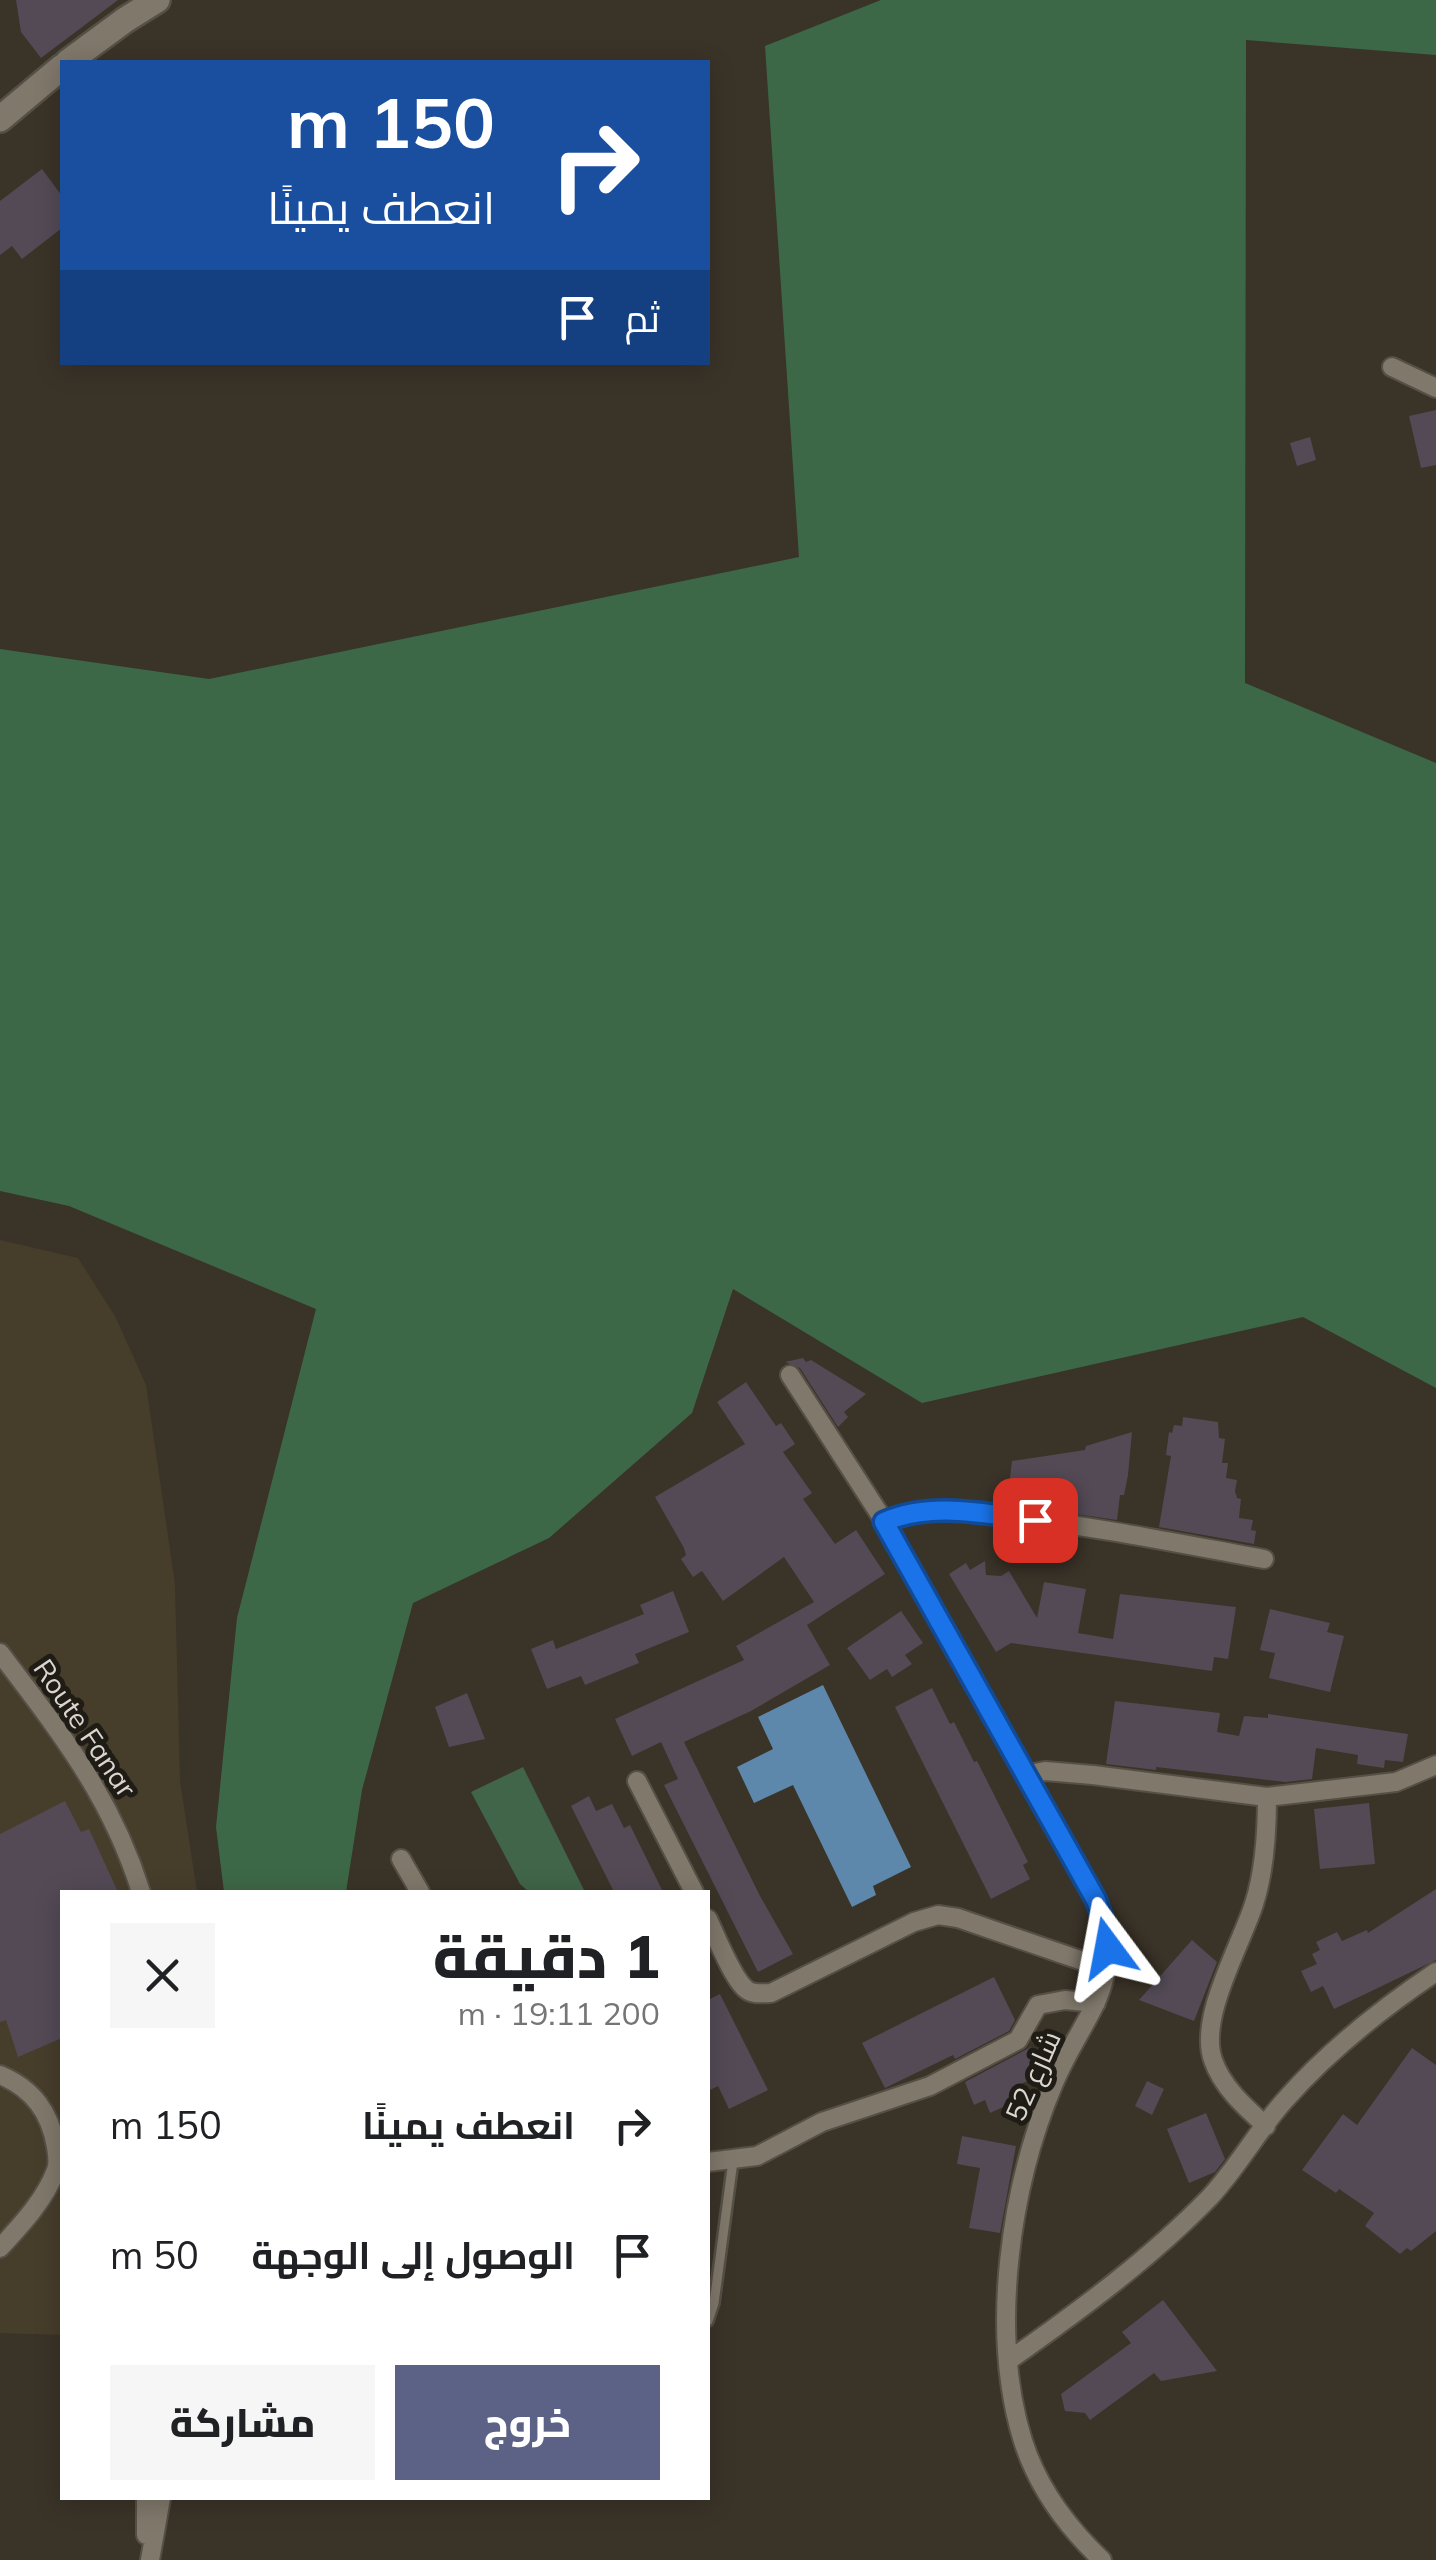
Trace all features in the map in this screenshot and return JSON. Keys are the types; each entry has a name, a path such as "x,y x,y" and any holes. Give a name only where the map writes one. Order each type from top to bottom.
{"street":[{"path":"72,60 157,0"},
{"path":"0,119 60,69"},
{"path":"1392,366 1436,388"},
{"name":"شارع 52","path":"790,1375 884,1522 1096,1900 1105,1926 1106,1969 1096,2003 1054,2081 1028,2157 1015,2218 1006,2302 1008,2361 1022,2438 1054,2506 1102,2560"},
{"path":"884,1522 918,1512 960,1512 1072,1524 1264,1559"},
{"name":"Route Fanar","path":"0,1653 80,1760 110,1810 140,1890"},
{"path":"1024,1775 1045,1771 1094,1775 1267,1797 1396,1782 1436,1764"},
{"path":"637,1781 693,1890"},
{"path":"1266,2126 1238,2100 1224,2079 1212,2059 1210,2039 1218,1996 1256,1901 1267,1834 1267,1797"},
{"path":"401,1858 419,1890"},
{"path":"710,1923 738,1978 747,1990 759,1994 771,1992 914,1922 938,1915 973,1923 1106,1969"},
{"path":"1008,2361 1104,2293 1208,2199 1243,2160 1282,2102 1376,2012 1436,1972"},
{"path":"710,2162 733,2161 780,2146 822,2122 930,2086 1018,2040 1038,2005 1066,2000 1096,2003"},
{"path":"0,2075 27,2090 39,2102 54,2134 58,2159 43,2195 0,2248"},
{"path":"146,2500 149,2560"},
{"path":"149,2560 161,2500"}],"lane":[{"path":"710,2314 733,2161"}],"shaded area":[{"path":"0,1240 78,1258 116,1318 146,1385 175,1584 180,1781 197,1890 60,1890 60,2335 0,2333"}],"green space":[{"path":"881,0 1436,0 1436,55 1246,40 1245,683 1436,763 1436,1388 1303,1317 922,1403 733,1289 692,1413 549,1538 413,1603 362,1790 346,1890 224,1890 216,1827 237,1618 316,1309 69,1206 0,1191 0,649 209,679 799,557 765,46"},
{"path":"523,1767 584,1890 527,1890 471,1792"}],"water":[{"path":"823,1685 911,1867 873,1886 876,1895 852,1907 793,1785 754,1803 737,1767 773,1749 758,1717"}],"building":[{"path":"16,0 118,0 41,58 21,32"},
{"path":"42,169 60,193 60,230 22,259 12,246 0,255 0,201"},
{"path":"1436,410 1436,465 1421,468 1409,416"},
{"path":"1310,437 1316,460 1297,466 1290,443"},
{"path":"803,1358 866,1394 844,1412 848,1417 838,1427 800,1368 785,1362"},
{"path":"746,1382 776,1426 781,1423 795,1444 783,1452 812,1493 803,1499 835,1544 856,1530 885,1574 807,1625 830,1665 751,1711 684,1742 793,1954 758,1972 664,1785 678,1779 661,1742 632,1756 615,1719 744,1660 736,1646 814,1602 784,1557 723,1601 702,1571 693,1577 681,1559 686,1555 684,1548 655,1497 745,1444 717,1402"},
{"path":"1183,1417 1218,1422 1219,1438 1225,1439 1222,1463 1228,1463 1226,1478 1237,1480 1239,1518 1253,1520 1254,1544 1159,1527 1171,1456 1166,1455 1169,1432 1172,1433 1174,1425 1182,1426"},
{"path":"1132,1432 1128,1475 1124,1495 1120,1495 1117,1520 1007,1504 1012,1461 1085,1450 1086,1446"},
{"path":"985,1561 986,1575 1001,1576 1009,1571 1037,1618 1044,1582 1086,1589 1078,1633 1113,1639 1120,1594 1236,1607 1228,1659 1214,1657 1212,1671 1011,1643 996,1652 949,1574 966,1563 970,1570"},
{"path":"673,1591 689,1632 635,1654 639,1663 585,1685 581,1676 547,1689 531,1649 553,1640 556,1649 644,1614 640,1605"},
{"path":"1270,1609 1330,1623 1327,1632 1344,1636 1330,1692 1269,1678 1275,1653 1260,1650"},
{"path":"901,1611 923,1643 905,1655 912,1664 892,1677 887,1669 870,1680 847,1648"},
{"path":"932,1688 950,1724 954,1722 974,1762 977,1761 1028,1862 1023,1865 1030,1879 991,1899 895,1707"},
{"path":"467,1693 485,1739 449,1747 435,1707"},
{"path":"1115,1701 1220,1713 1217,1732 1239,1736 1244,1716 1268,1718 1268,1714 1408,1734 1403,1762 1385,1760 1384,1768 1357,1764 1358,1755 1316,1748 1312,1779 1286,1782 1156,1770 1106,1764"},
{"path":"589,1796 596,1811 612,1804 624,1828 630,1825 662,1890 613,1890 571,1806"},
{"path":"65,1801 81,1832 89,1829 117,1890 60,1890 60,2039 18,2057 6,2020 0,2022 0,1834"},
{"path":"1369,1803 1375,1864 1320,1869 1314,1809"},
{"path":"1436,1889 1436,1960 1334,2009 1323,1986 1311,1992 1301,1971 1317,1964 1312,1954 1320,1950 1316,1942 1337,1932 1342,1941 1367,1930 1368,1933"},
{"path":"1192,1940 1217,1962 1194,2021 1139,2000"},
{"path":"994,1977 1015,2020 1009,2031 885,2088 862,2043"},
{"path":"720,1994 768,2090 729,2109 718,2086 710,2090 710,1999"},
{"path":"1031,2047 1039,2066 1028,2070 1032,2079 1016,2086 1021,2099 990,2113 985,2100 974,2105 965,2082"},
{"path":"1412,2048 1436,2065 1436,2231 1411,2251 1407,2248 1400,2254 1365,2226 1374,2213 1302,2170 1343,2114 1357,2125"},
{"path":"1147,2081 1164,2089 1152,2115 1135,2106"},
{"path":"1206,2113 1225,2159 1215,2172 1189,2183 1167,2129"},
{"path":"962,2136 1016,2146 1000,2233 969,2228 980,2168 957,2164"},
{"path":"1163,2300 1217,2371 1161,2381 1154,2373 1090,2420 1085,2413 1065,2411 1061,2394 1131,2343 1122,2332"}],"route":[{"path":"1035,1520 918,1512 884,1522 1096,1900 1108,1948"}]}
